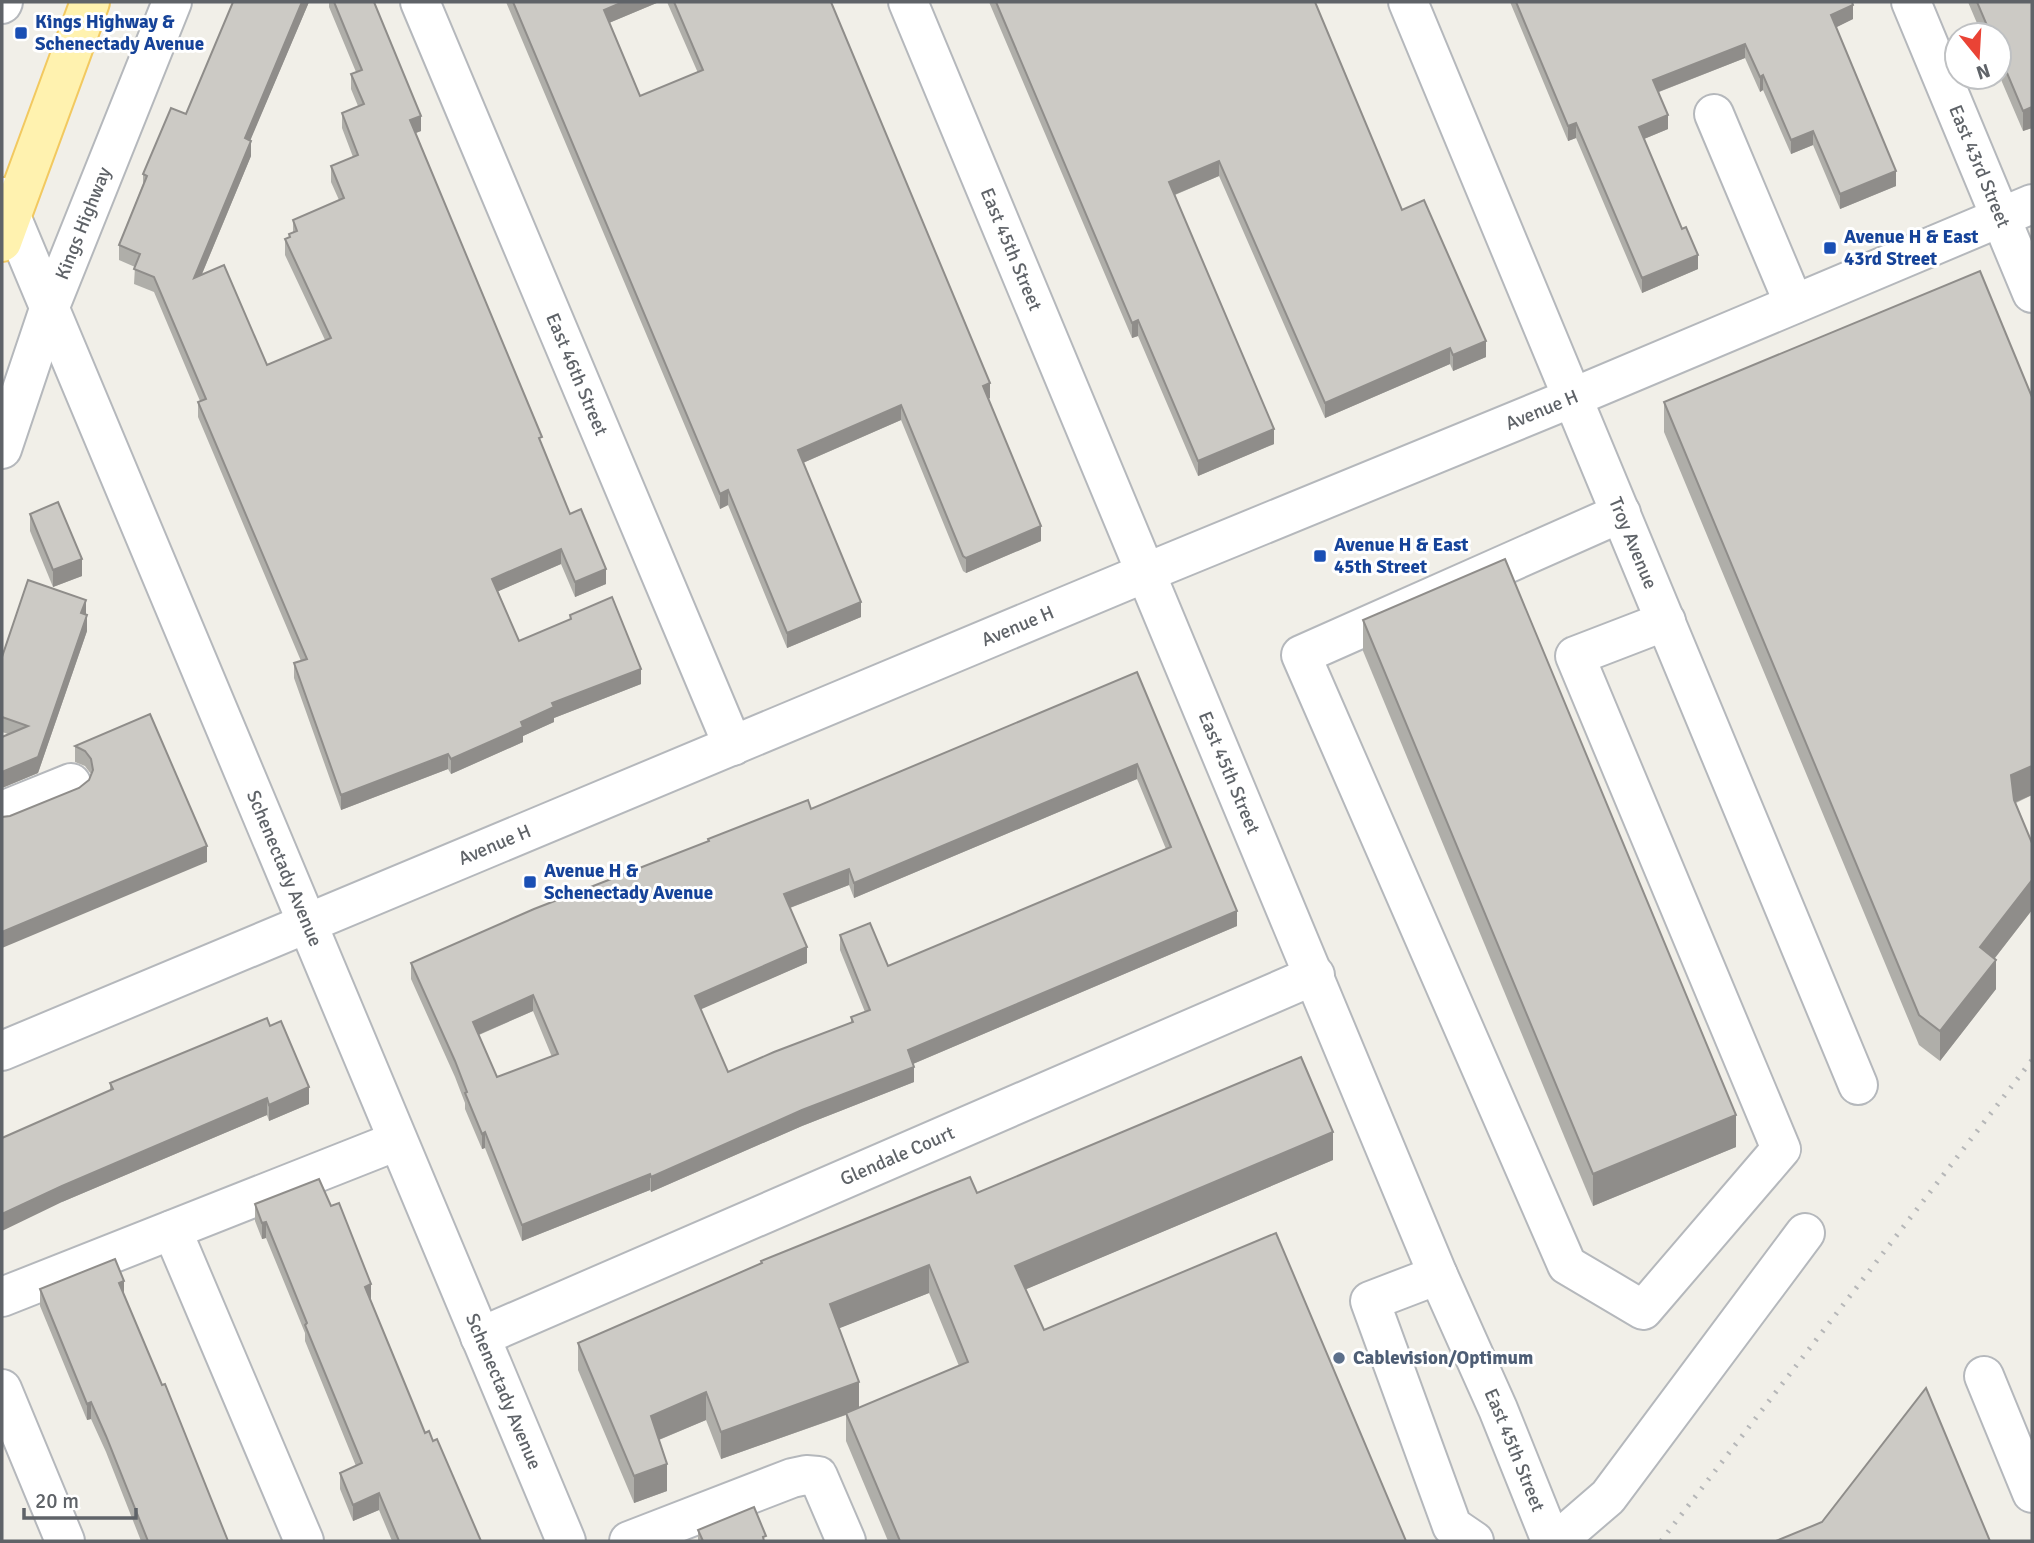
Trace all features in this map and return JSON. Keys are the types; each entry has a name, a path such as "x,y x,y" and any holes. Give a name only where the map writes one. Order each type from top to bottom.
{"main road":[{"path":"5,218 90,2"}],"street":[{"name":"Kings Highway","path":"2,449 49,309 172,2"},
{"name":"East 46th Street","path":"420,2 733,746"},
{"name":"East 45th Street","path":"908,2 1144,573 1551,1541"},
{"name":"Troy Avenue","path":"1408,2 1858,1085"},
{"name":"East 43rd Street","path":"1911,2 2016,210 2032,293"},
{"path":"1714,114 1794,304"},
{"name":"Avenue H","path":"2,1051 2016,210"},
{"name":"Schenectady Avenue","path":"5,218 49,309 566,1541"},
{"path":"1621,513 1301,655 1567,1265 1643,1310 1781,1149 1575,656 1666,621"},
{"path":"2,811 71,783"},
{"name":"Glendale Court","path":"480,1337 1315,975"},
{"path":"2,1297 397,1141"},
{"path":"172,1230 304,1541"},
{"path":"1557,1541 1608,1497 1805,1233"},
{"path":"1438,1275 1370,1301 1452,1526 1474,1541"},
{"path":"1984,1376 2032,1493"},
{"path":"2,1389 15,1458 65,1541"},
{"path":"629,1541 806,1475 818,1476 846,1541"}],"building":[{"path":"233,2 302,2 245,138 251,141 194,278 224,265 267,365 331,338 285,239 297,231 293,220 344,198 331,166 358,155 342,113 364,104 351,74 362,70 334,2 374,2 421,116 410,120 542,437 539,438 570,514 581,509 606,569 575,582 561,549 492,579 519,641 571,619 570,615 612,597 641,669 552,703 554,707 521,722 523,727 451,759 448,754 341,795 294,663 307,659 198,402 206,399 154,277 134,269 140,254 119,245 147,176 143,174 171,108 186,114"},
{"path":"513,2 623,2 604,10 640,96 703,70 674,2 831,2 990,383 983,386 1041,526 966,558 963,556 901,405 798,450 861,602 787,633 728,490 720,494"},
{"path":"996,2 1315,2 1402,210 1424,200 1486,341 1453,355 1450,348 1325,403 1219,161 1169,182 1274,429 1198,461 1138,320 1132,323"},
{"path":"1516,2 1852,2 1853,5 1831,15 1896,171 1840,194 1813,131 1791,140 1763,75 1760,77 1745,44 1653,80 1668,115 1639,127 1682,229 1686,227 1698,255 1642,278 1576,123 1568,126"},
{"path":"1977,2 2032,2 2032,107 2023,111 2013,87 2013,21 1985,21"},
{"path":"1980,271 2032,397 2032,766 2011,775 2014,800 2032,843 2032,880 1980,947 1996,960 1940,1031 1919,1015 1664,402"},
{"path":"58,502 82,559 53,570 30,514"},
{"path":"1505,559 1736,1115 1593,1174 1363,620"},
{"path":"28,580 86,600 81,613 87,615 38,757 2,772 2,737 28,726 2,717 2,657"},
{"path":"1137,672 1237,911 908,1050 914,1067 802,1110 651,1177 650,1174 522,1225 485,1132 482,1134 465,1093 467,1092 455,1061 411,963 534,909 808,800 811,809","holes":["1137,764 1171,847 888,966 870,923 840,935 870,1010 851,1017 853,1022 728,1072 695,996 807,947 784,894 849,869 854,883","533,995 558,1054 497,1077 473,1022"]},
{"path":"150,714 207,846 2,932 2,817 79,788 89,780 93,770 91,759 85,751 75,746"},
{"path":"267,1018 270,1026 281,1021 309,1087 269,1105 267,1098 2,1214 2,1138 113,1089 110,1083"},
{"path":"1301,1057 1333,1132 1015,1266 1044,1330 1276,1233 1406,1541 900,1541 846,1413 968,1362 929,1265 830,1304 859,1382 721,1432 706,1392 651,1416 667,1464 634,1476 578,1343 762,1263 761,1261 932,1192 970,1177 977,1193"},
{"path":"319,1179 331,1206 339,1203 371,1284 365,1287 425,1433 429,1431 433,1441 437,1439 481,1541 399,1541 379,1493 353,1505 340,1473 362,1463 266,1222 262,1223 255,1204"},
{"path":"115,1259 124,1281 119,1283 162,1385 165,1384 228,1541 148,1541 106,1436 91,1402 87,1404 40,1289"},
{"path":"1926,1388 1990,1541 1776,1541 1822,1522"},
{"path":"754,1507 766,1536 763,1537 764,1541 703,1541 698,1530"}],"railway":[{"path":"1661,1541 2032,1060"}],"place":[{"name":"Kings Highway & Schenectady Avenue","path":"21,33"},
{"name":"Avenue H & East 43rd Street","path":"1830,248"},
{"name":"Avenue H & East 45th Street","path":"1320,556"},
{"name":"Avenue H & Schenectady Avenue","path":"530,882"},
{"name":"Cablevision/Optimum","path":"1339,1358"}]}
